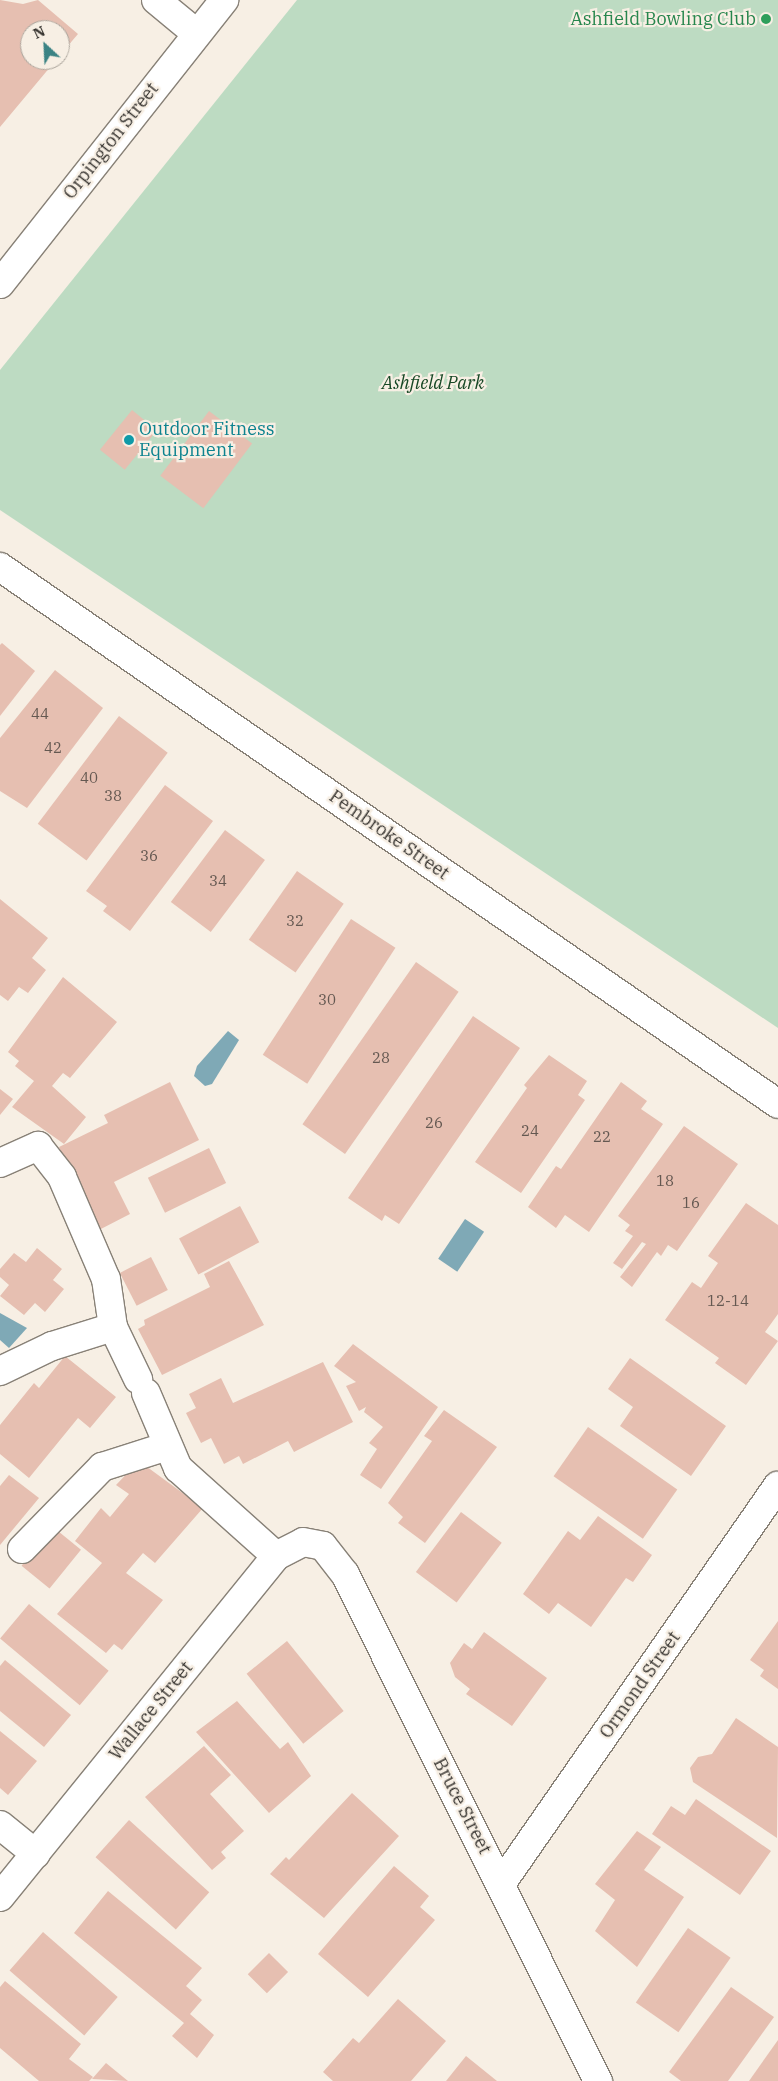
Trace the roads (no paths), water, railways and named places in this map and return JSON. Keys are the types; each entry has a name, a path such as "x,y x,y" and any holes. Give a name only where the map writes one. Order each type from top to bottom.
{"street":[{"path":"156,0 196,33"},
{"name":"Orpington Street","path":"0,284 196,33 224,0"},
{"name":"Pembroke Street","path":"0,567 778,1104"},
{"path":"0,1162 38,1146 62,1177 106,1279 113,1327 142,1386 178,1468 276,1556"},
{"path":"0,1371 52,1346 113,1327"},
{"path":"22,1549 102,1467 168,1446"},
{"name":"Ormond Street","path":"501,1884 778,1486"},
{"name":"Wallace Street","path":"0,1897 276,1556 294,1545 314,1543"},
{"name":"Bruce Street","path":"314,1543 331,1553 345,1574 598,2081"},
{"path":"0,1825 36,1854"}],"water":[{"path":"228,1031 239,1040 212,1084 205,1086 194,1076 197,1066"},
{"path":"465,1219 484,1232 457,1272 438,1259"},
{"path":"0,1313 27,1328 9,1348 0,1340"}],"place":[{"name":"Ashfield Bowling Club","path":"766,19"},
{"name":"Outdoor Fitness Equipment","path":"129,440"}],"park label":[{"name":"Ashfield Park","path":"433,383"}]}
